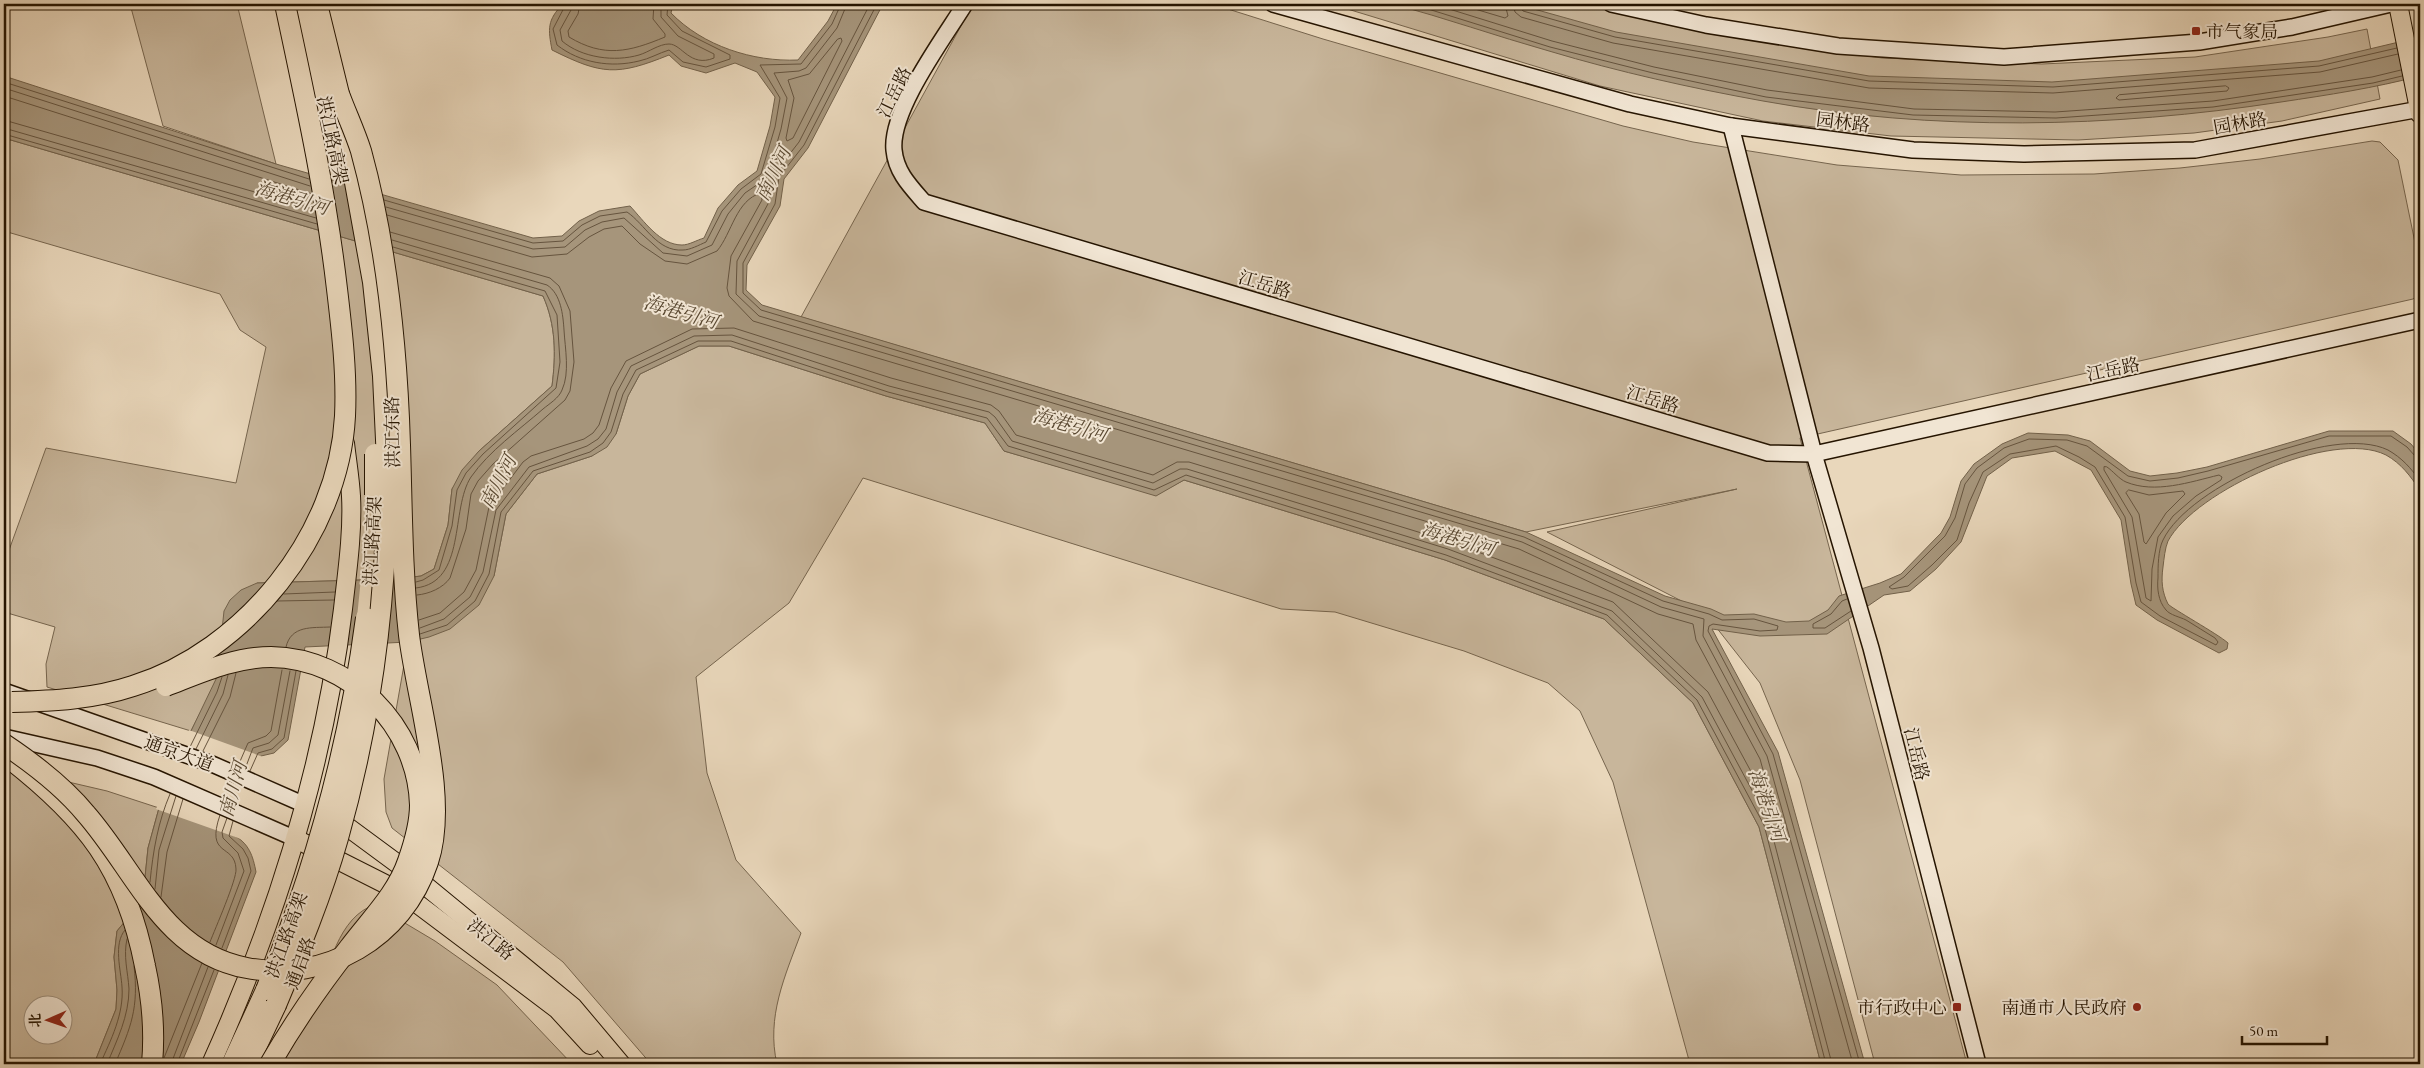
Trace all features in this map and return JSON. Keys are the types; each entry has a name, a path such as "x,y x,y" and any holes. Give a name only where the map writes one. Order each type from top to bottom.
{"highway":[{"path":"7,698 46,701 100,695 156,678 197,658 224,639 274,590 297,558 326,498 340,454 345,416 341,323 334,258 311,126 285,4"},
{"name":"洪江路高架","path":"232,1064 290,932 323,830 349,722 374,554 375,454 369,333 336,151 300,4"},
{"name":"洪江路高架","path":"248,1064 276,1005 306,934 338,838 364,723 379,624 387,501 383,376 373,282 339,94 318,4"},
{"path":"4,744 46,774 85,812 114,848 154,908 172,928 197,949 220,960 247,968 266,970 296,971 319,967 359,950 386,929 407,904 419,885 432,848 436,822 434,794 408,618 402,547 400,446 394,345 389,296 377,227 360,150 339,94"},
{"path":"7,698 66,709 95,706 136,695 233,662 251,658 286,658 321,667 362,689 397,729 409,753 420,806 408,863 393,891 320,987 270,1064"},
{"path":"4,754 59,800 84,828 106,857 126,894 139,936 152,998 152,1064"}],"main road":[{"path":"211,1064 255,957 296,838 338,647 346,577 351,497 343,424 338,338 328,254 311,160 277,4"},
{"name":"洪江东路","path":"322,4 362,177 378,258 387,331 393,424 389,576 382,649 362,769 340,861"},
{"path":"2398,4 2420,110"},
{"name":"通京大道","path":"304,805 349,828"},
{"name":"洪江路","path":"349,828 410,873 573,1007 621,1064"},
{"name":"通京大道","path":"296,838 340,861"},
{"name":"洪江路","path":"340,861 402,892 517,978 557,1009 607,1064"},
{"name":"通启路","path":"258,1064 283,1010 340,861"}],"street":[{"name":"江岳路","path":"965,4 912,92 896,126 894,150 902,177 924,202 1768,453 1814,454 2420,320"},
{"name":"园林路","path":"1273,4 1630,104 1731,126 1913,150 2024,154 2195,150 2420,110"},
{"path":"1611,4 1706,25 1838,46 2004,57 2199,42 2292,27 2391,4"},
{"path":"1731,126 1814,454"},
{"name":"江岳路","path":"1814,454 1854,585 1978,1064"},
{"name":"通京大道","path":"7,698 166,748 261,784 304,805"},
{"name":"通京大道","path":"4,737 97,758 154,777 296,838"}],"shaded area":[{"path":"130,4 237,4 276,164 163,126"},
{"path":"973,4 1212,4 1323,39 1623,126 1693,142 1837,165 1961,175 2094,174 2180,168 2260,159 2372,141 2380,142 2398,160 2420,267 2420,294 2413,299 1800,438 1967,1064 1875,1064 1800,780 1760,683 1705,613 1547,532 1737,489 1526,532 801,317"},
{"path":"1331,4 1596,4 1666,24 1745,39 1882,58 2042,64 2195,57 2328,37 2367,29 2380,99 2282,121 2194,133 2078,140 1891,136 1763,121 1600,86"},
{"path":"4,138 543,296 547,307 554,340 552,386 479,451 452,489 448,525 434,569 421,576 397,579 257,583 212,690 191,731 47,687 46,664 55,627 4,612 4,564 46,448 236,483 266,347 240,330 220,294 4,231"},
{"path":"699,346 729,346 886,396 985,423 1004,451 1156,495 1184,480 1445,560 1604,619 1693,703 1759,827 1821,1064 1690,1064 1613,782 1580,711 1548,683 1464,651 1335,612 1281,609 863,478 789,603 696,677 707,773 736,860 801,933 783,981 776,1013 774,1047 777,1064 651,1064 563,962 392,828 386,812 384,779 408,642 494,576 506,514 537,474 592,456 616,434 628,396 640,374"},
{"path":"4,767 107,791 159,808 148,848 144,887 136,908 117,931 114,957 117,990 116,1009 94,1064 4,1064"},
{"path":"369,907 378,907 435,941 497,985 572,1064 281,1064 313,1010 333,953 347,926 357,915"}],"water":[{"path":"563,4 673,4 671,13 698,35 713,43 746,55 781,60 798,60 828,21 837,4 883,4 808,148 784,179 780,206 747,265 746,290 762,305 1526,532 1665,596 1711,609 1724,615 1754,614 1786,622 1809,621 1828,610 1839,596 1901,574 1941,533 1950,517 1961,481 1974,464 2002,444 2028,433 2068,435 2090,441 2130,471 2150,476 2207,467 2329,431 2393,431 2411,444 2420,455 2420,490 2401,466 2386,455 2362,449 2333,450 2300,457 2267,469 2235,485 2206,503 2183,522 2168,541 2165,550 2162,586 2168,604 2228,643 2227,649 2219,653 2157,620 2136,605 2121,520 2091,470 2055,451 2012,458 1987,476 1961,542 1936,569 1910,591 1884,595 1827,634 1760,636 1712,629 1778,752 1865,1064 1821,1064 1759,827 1693,703 1604,619 1445,560 1184,480 1156,496 1004,451 985,423 886,396 729,346 699,346 640,374 628,396 616,434 607,447 592,456 537,474 506,514 494,576 479,605 450,629 408,642 305,647 288,740 274,753 261,756 233,835 247,846 256,872 181,1064 94,1064 116,1009 117,990 114,957 117,931 136,908 144,887 148,848 159,808 191,731 217,677 224,611 230,600 241,590 257,583 397,579 421,576 434,569 448,525 452,489 462,470 479,451 552,386 554,363 553,329 543,296 4,138 4,76 276,164 533,238 562,236 579,221 599,211 630,206 653,231 667,241 682,245 704,238 718,208 738,185 757,171 770,126 775,97 757,72 735,63 706,73 681,66 669,55 636,67 610,70 597,68 569,58 552,50 550,36 551,20"},
{"path":"1393,4 1516,4 1616,32 1869,76 2052,82 2319,61 2420,37 2420,76 2368,88 2299,99 2217,111 2152,117 2022,123 1892,118 1827,111 1763,101 1655,79 1575,59"}],"pier":[{"path":"392,577 354,647 361,578"},
{"path":"189,730 266,758 263,758 236,834 241,839 156,809"}],"place":[{"name":"市气象局","path":"2196,31"},
{"name":"市行政中心","path":"1957,1007"},
{"name":"南通市人民政府","path":"2137,1007"}],"water label":[{"name":"南川河","path":"773,174"},
{"name":"海港引河","path":"292,198"},
{"name":"海港引河","path":"681,312"},
{"name":"海港引河","path":"1070,425"},
{"name":"南川河","path":"498,482"},
{"name":"海港引河","path":"1458,539"},
{"name":"南川河","path":"233,789"},
{"name":"海港引河","path":"1767,805"}]}
